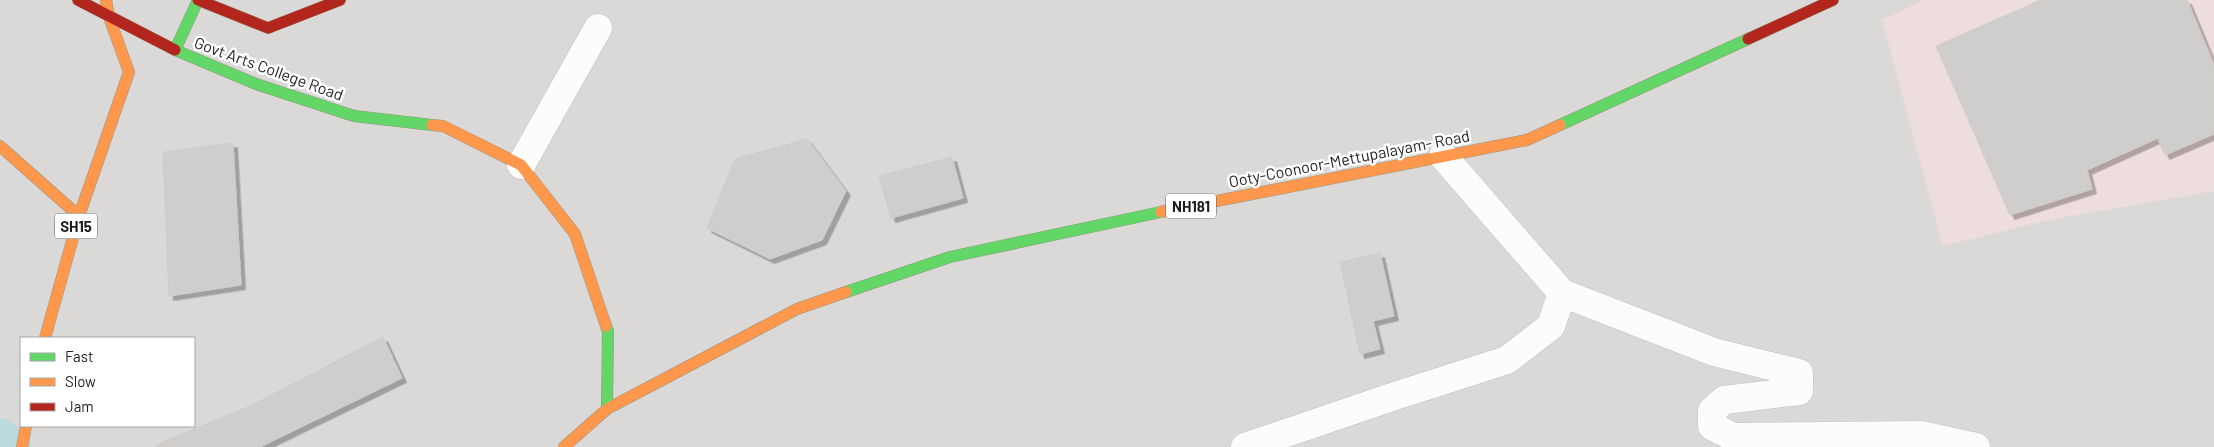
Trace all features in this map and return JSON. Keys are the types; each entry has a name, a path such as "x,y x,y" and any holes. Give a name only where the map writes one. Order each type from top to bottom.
{"main road":[{"path":"78,0 175,50"},
{"path":"78,216 129,72 109,17 106,0"},
{"name":"Govt Arts College Road","path":"340,0 268,28 198,0 175,50 256,84 354,116 443,126 521,165 575,234 608,332 607,409"},
{"name":"Ooty-Coonoor-Mettupalayam- Road","path":"564,447 607,409 796,309 950,257 1198,204 1527,140 1833,0"},
{"name":"SH15","path":"0,146 78,216 45,337"},
{"path":"22,447 26,427"}],"street":[{"path":"521,165 598,28"},
{"path":"1443,156 1562,293 1714,352 1799,374 1799,391 1724,400 1712,411 1712,426 1733,437 1921,435 1976,447"},
{"path":"1244,447 1507,360 1551,326 1562,293"}],"shaded area":[{"path":"0,0 2214,0 2214,447 0,447"},
{"path":"1923,0 2214,0 2214,191 2048,220 1943,246 1882,20"},
{"path":"252,118 257,290 98,317 115,123"}],"building":[{"path":"2041,0 2187,0 2214,65 2214,134 2165,155 2158,138 2087,170 2092,189 2010,215 1936,46"},
{"path":"807,139 846,191 822,240 770,259 707,228 735,159"},
{"path":"233,143 241,285 169,296 163,152"},
{"path":"952,157 963,198 891,218 879,176"},
{"path":"1380,253 1394,316 1373,321 1380,349 1360,354 1340,262"},
{"path":"383,337 402,378 260,447 156,447 158,444 250,406"}],"waterway":[{"path":"0,435 14,447"}],"traffic: fast":[{"path":"198,0 175,50 256,84 354,116 432,125"},
{"path":"1560,125 1748,39"},
{"path":"846,292 950,257 1161,212"},
{"path":"606,326 608,331 607,409"}],"traffic: slow":[{"path":"79,216 129,72 109,17 106,0"},
{"path":"432,125 443,126 521,165 575,234 606,326"},
{"path":"1161,212 1527,140 1560,125"},
{"path":"0,146 79,216 45,337"},
{"path":"564,447 607,409 797,309 846,292"},
{"path":"22,447 26,427"}],"traffic: jam":[{"path":"78,0 175,50"},
{"path":"198,0 268,28 340,0"},
{"path":"1748,39 1833,0"}]}
